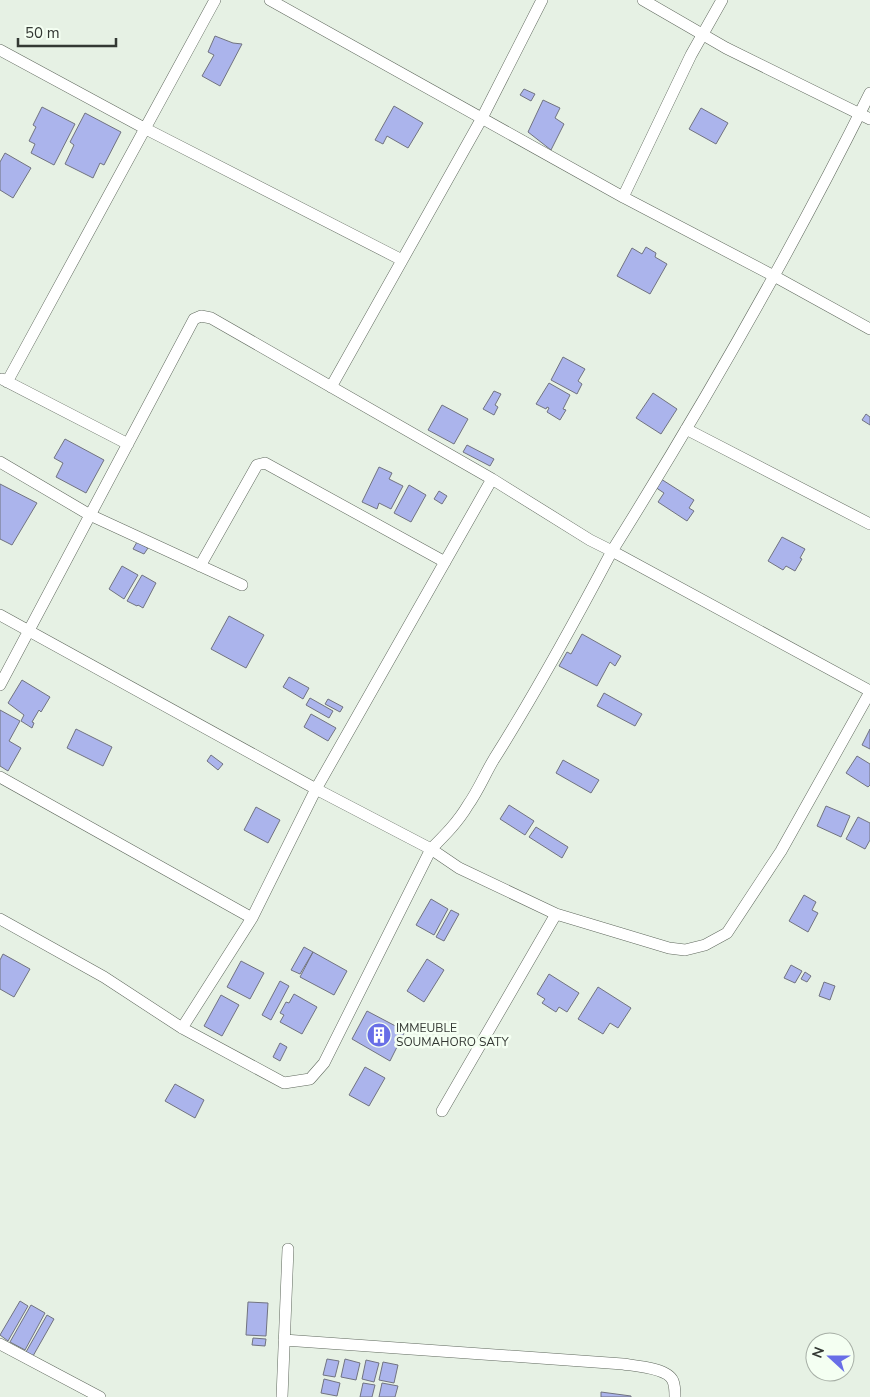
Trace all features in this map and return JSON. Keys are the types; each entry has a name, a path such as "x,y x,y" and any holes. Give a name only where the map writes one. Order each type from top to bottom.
{"street":[{"path":"128,444 3,380 146,128 215,0"},
{"path":"270,0 623,197 870,329"},
{"path":"331,387 482,118 542,0"},
{"path":"643,0 702,35 865,116"},
{"path":"623,197 702,35 722,0"},
{"path":"0,65 3,52 402,260"},
{"path":"0,919 104,977 182,1028 284,1083 310,1079 324,1064 432,849 456,823 469,805 485,774 538,688 612,551 686,429 865,116 870,93"},
{"path":"0,615 28,629 316,789 432,849 459,868 556,914 669,948 685,950 705,945 728,933 781,851 870,692 590,540 492,479 211,318 201,316 194,319 28,629 0,685"},
{"path":"686,429 870,524"},
{"path":"0,462 90,515 242,585"},
{"path":"200,566 257,465 265,463 445,562"},
{"path":"182,1028 252,918 316,789 492,479"},
{"path":"0,777 252,918"},
{"path":"442,1111 556,914"},
{"path":"282,1397 288,1249"},
{"path":"284,1340 623,1364 663,1371 674,1382 675,1397"},
{"path":"0,1344 100,1397"}],"building":[{"path":"215,36 233,43 242,44 220,86 202,76 214,55 208,52"},
{"path":"524,89 535,94 531,101 520,95"},
{"path":"543,100 560,108 555,118 564,124 551,150 528,132"},
{"path":"394,106 423,123 408,148 387,136 383,144 375,140"},
{"path":"42,107 75,124 54,165 31,153 35,144 29,141 36,127 33,125"},
{"path":"701,108 728,123 716,144 689,129"},
{"path":"85,113 121,132 104,165 100,163 93,178 65,164 74,145 70,142"},
{"path":"5,153 31,168 13,198 0,190 0,162"},
{"path":"646,247 656,253 655,257 667,264 650,294 617,276 632,248 642,254"},
{"path":"563,357 585,369 578,381 582,384 577,394 551,380"},
{"path":"549,383 570,395 563,409 566,410 560,420 547,412 549,408 547,407 546,409 536,404"},
{"path":"494,391 501,394 495,405 498,407 494,415 483,409"},
{"path":"653,393 677,409 661,434 636,418"},
{"path":"442,405 468,419 454,444 428,430"},
{"path":"866,414 870,417 870,425 862,420"},
{"path":"65,439 104,460 86,493 56,477 63,463 54,458"},
{"path":"467,445 494,459 490,466 463,452"},
{"path":"379,467 392,473 389,479 403,486 391,509 379,503 377,509 362,502"},
{"path":"661,479 694,500 689,508 694,511 687,521 658,502 664,493 655,487"},
{"path":"0,484 37,503 12,545 0,539"},
{"path":"409,485 426,495 411,522 394,513"},
{"path":"439,491 447,496 442,504 434,499"},
{"path":"782,537 805,549 795,571 786,566 783,570 768,561"},
{"path":"137,542 148,548 144,554 133,549"},
{"path":"122,566 138,575 124,599 109,589"},
{"path":"142,575 156,583 143,608 127,601"},
{"path":"229,616 264,635 246,668 211,649"},
{"path":"582,634 621,656 615,666 610,662 597,686 559,666 567,652 571,654"},
{"path":"289,677 309,688 303,699 283,687"},
{"path":"22,680 50,697 32,722 34,723 32,728 21,721 24,715 8,703"},
{"path":"604,693 642,714 635,726 597,706"},
{"path":"310,698 333,711 329,718 306,705"},
{"path":"328,699 343,707 340,712 325,704"},
{"path":"0,710 20,721 9,741 21,748 8,771 0,766"},
{"path":"311,714 336,728 328,741 304,727"},
{"path":"76,729 112,747 103,766 67,748"},
{"path":"870,729 870,749 862,745"},
{"path":"211,755 223,764 218,770 207,761"},
{"path":"857,756 870,764 870,785 868,787 846,773"},
{"path":"563,760 599,780 591,793 556,773"},
{"path":"509,805 534,821 525,835 500,819"},
{"path":"826,806 850,816 841,837 817,826"},
{"path":"256,807 280,820 268,843 244,830"},
{"path":"858,817 870,823 870,840 865,849 846,839"},
{"path":"536,827 568,847 562,858 529,837"},
{"path":"804,895 816,902 812,910 818,913 808,932 789,921"},
{"path":"431,899 448,909 434,935 416,925"},
{"path":"451,910 459,914 444,941 436,937"},
{"path":"304,947 313,952 300,974 291,970"},
{"path":"313,952 347,971 334,995 300,977"},
{"path":"3,954 30,969 14,997 0,989 0,960"},
{"path":"427,959 444,970 424,1002 407,991"},
{"path":"241,961 264,973 250,999 227,987"},
{"path":"791,965 802,971 795,983 784,978"},
{"path":"805,972 811,976 807,982 801,979"},
{"path":"549,974 579,993 567,1012 559,1007 556,1012 542,1003 545,999 537,994"},
{"path":"280,981 289,986 271,1020 262,1015"},
{"path":"824,982 835,986 830,1000 819,996"},
{"path":"598,987 631,1008 618,1028 610,1023 603,1034 578,1019"},
{"path":"294,994 317,1007 302,1034 280,1022 284,1015 280,1013 286,1002 289,1003"},
{"path":"221,995 239,1005 222,1036 204,1026"},
{"name":"IMMEUBLE SOUMAHORO SATY","path":"367,1011 405,1031 390,1061 352,1039"},
{"path":"280,1043 287,1047 280,1061 273,1057"},
{"path":"365,1067 385,1078 369,1106 349,1095"},
{"path":"175,1084 204,1100 195,1118 165,1101"},
{"path":"20,1301 28,1306 8,1341 0,1335"},
{"path":"248,1302 268,1303 266,1336 246,1335"},
{"path":"31,1305 45,1313 25,1350 10,1342"},
{"path":"47,1315 54,1319 33,1356 26,1352"},
{"path":"253,1338 266,1339 265,1346 252,1345"},
{"path":"327,1359 339,1361 335,1377 323,1375"},
{"path":"345,1359 360,1363 356,1380 341,1377"},
{"path":"366,1360 379,1363 374,1382 362,1379"},
{"path":"383,1362 398,1365 394,1383 379,1380"},
{"path":"324,1379 340,1383 337,1396 321,1393"},
{"path":"363,1383 375,1385 372,1397 360,1397"},
{"path":"382,1383 398,1386 395,1397 379,1397"},
{"path":"601,1392 631,1396 631,1397 601,1397"}],"place":[{"name":"IMMEUBLE SOUMAHORO SATY","path":"379,1035"}]}
